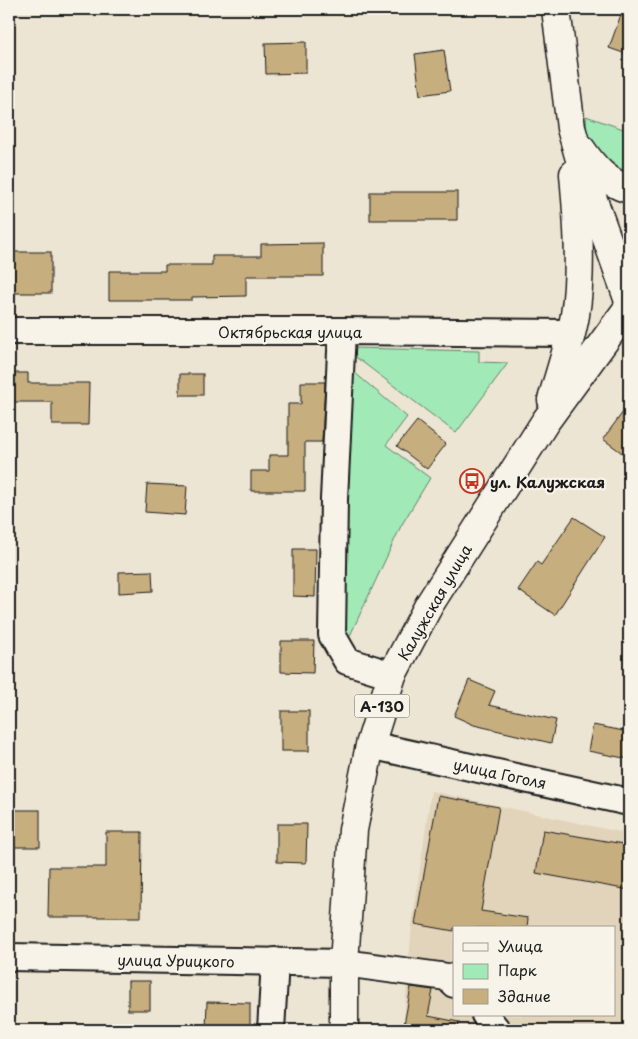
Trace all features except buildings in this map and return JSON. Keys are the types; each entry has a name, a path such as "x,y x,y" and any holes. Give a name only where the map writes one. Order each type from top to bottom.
{"main road":[{"path":"545,422 571,332 576,308 578,269 577,204 571,128 556,9"},
{"path":"571,128 579,145 594,167 609,180 629,189"},
{"path":"571,128 586,180 629,301"},
{"name":"Калужская улица","path":"344,1030 344,963 353,830 370,745 392,675 429,605 545,422 629,307"}],"street":[{"name":"Октябрьская улица","path":"9,331 342,330 571,332"},
{"path":"342,330 334,498 332,635 347,661 392,675"},
{"name":"улица Гоголя","path":"370,745 629,802"},
{"name":"улица Урицкого","path":"9,957 344,963 447,977 453,983"},
{"path":"271,1030 275,961"},
{"path":"486,1016 497,1030"}],"shaded area":[{"path":"431,791 629,834 629,1030 403,1030 412,924"}],"green space":[{"path":"586,116 629,131 629,178 619,175 587,137"},
{"path":"353,348 479,351 479,362 508,363 456,433 353,355"},
{"path":"348,367 407,417 386,445 430,478 401,526 348,640 341,630"}],"place":[{"name":"ул. Калужская","path":"472,481"}]}
